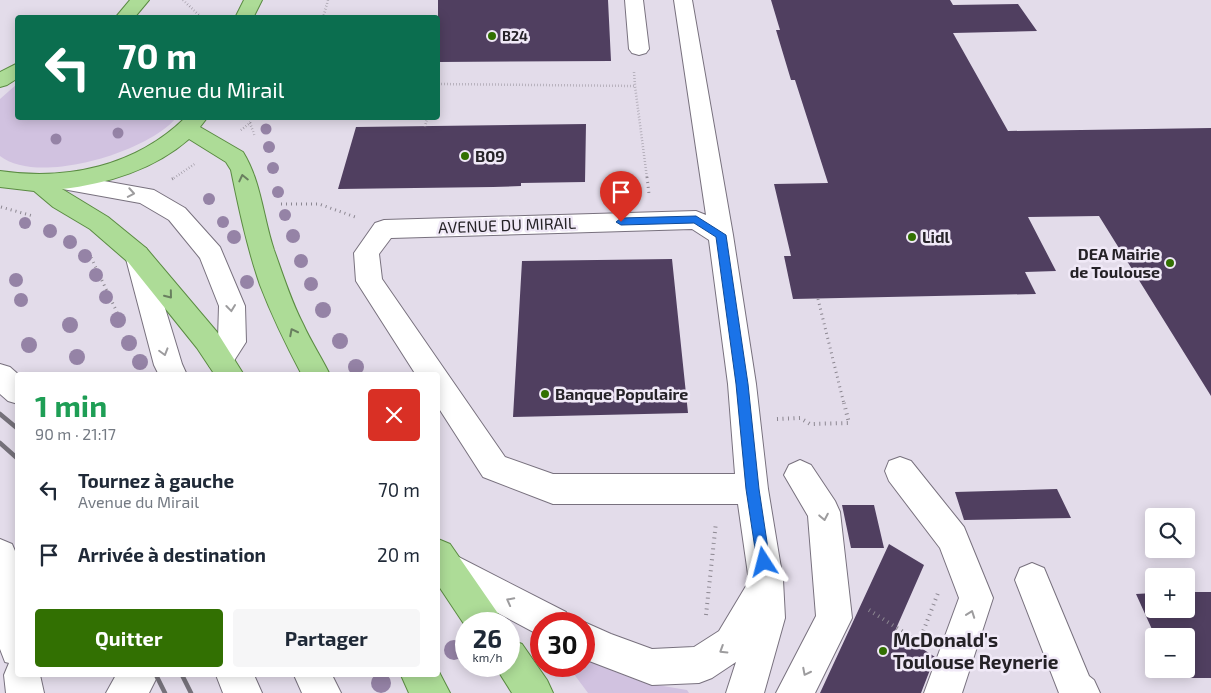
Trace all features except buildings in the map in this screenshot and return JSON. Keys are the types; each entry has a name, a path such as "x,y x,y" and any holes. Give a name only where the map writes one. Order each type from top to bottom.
{"main road":[{"path":"127,15 140,0"},
{"path":"246,15 253,0"},
{"path":"0,81 15,71"},
{"path":"0,179 12,182 53,183 91,177 138,160 165,146 192,123 235,157 242,170 259,241 273,284 290,326 314,372"},
{"path":"53,183 61,201 99,223 137,255 225,367"},
{"path":"441,561 477,612"},
{"path":"520,673 534,693"},
{"path":"420,677 431,693"}],"street":[{"path":"634,0 639,49"},
{"path":"683,0 721,235 742,384 752,489 766,580 767,618 745,693"},
{"path":"53,183 146,196 178,214 211,254 232,306 232,342 225,367"},
{"name":"AVENUE DU MIRAIL","path":"384,228 696,220 721,235"},
{"path":"384,228 366,253 369,281 430,372"},
{"path":"137,255 172,372"},
{"path":"0,376 15,389"},
{"path":"440,386 494,467 553,489 752,489"},
{"path":"900,471 952,538 976,598 942,693"},
{"path":"795,693 834,618 824,512 800,475"},
{"path":"0,556 6,573 15,630"},
{"path":"441,561 532,612"},
{"path":"595,646 652,667 699,665 732,644 750,615 766,580"},
{"path":"1032,580 1076,689 1081,693"},
{"path":"22,677 25,693"},
{"path":"124,693 138,677"},
{"path":"235,677 243,693"},
{"path":"313,677 322,693"}],"path":[{"path":"183,0 199,15"},
{"path":"324,15 328,0"},
{"path":"440,84 635,86 649,200 641,221"},
{"path":"424,127 426,120"},
{"path":"279,204 319,204 384,228"},
{"path":"0,207 36,216"},
{"path":"84,247 126,331"},
{"path":"865,607 918,644 939,590"}],"shaded area":[{"path":"15,86 15,120 174,120 162,131 118,153 92,161 40,168 17,164 0,156 0,99"},
{"path":"595,662 613,671 645,683 687,690 689,693 588,693 576,677 595,677"}],"railway":[{"path":"0,414 15,426"},
{"path":"0,443 15,456"},
{"path":"157,677 165,693"},
{"path":"183,677 191,693"}],"place":[{"name":"B24","path":"492,36"},
{"name":"B09","path":"465,156"},
{"name":"Lidl","path":"912,237"},
{"name":"DEA Mairie de Toulouse","path":"1170,263"},
{"name":"Banque Populaire","path":"545,394"},
{"name":"McDonald's Toulouse Reynerie","path":"883,651"}],"route":[{"path":"621,222 696,220 721,235 742,384 752,489 764,562"}]}
